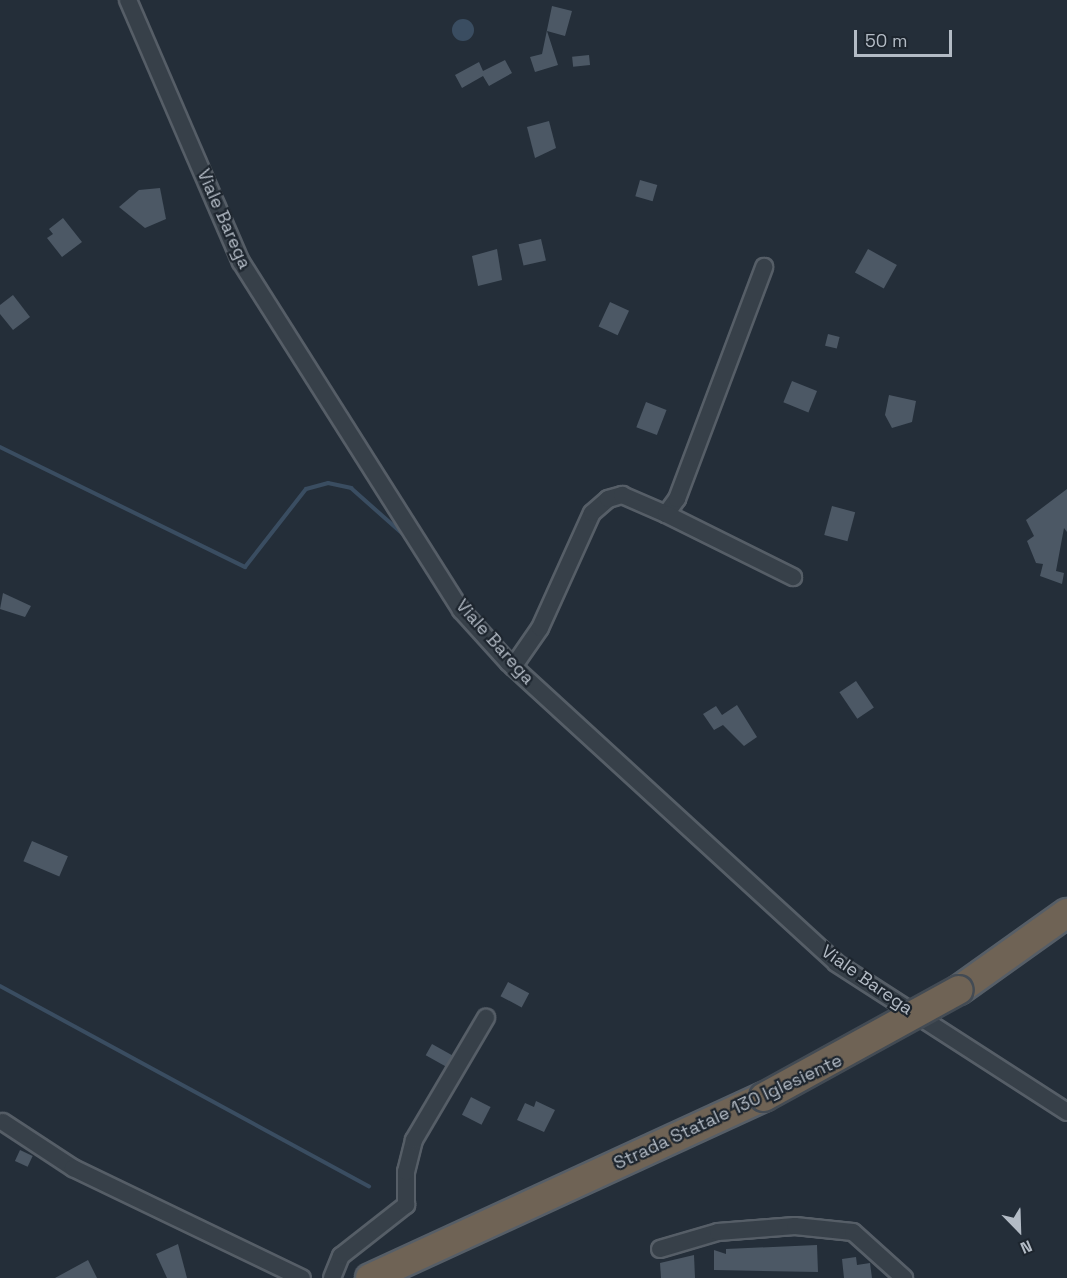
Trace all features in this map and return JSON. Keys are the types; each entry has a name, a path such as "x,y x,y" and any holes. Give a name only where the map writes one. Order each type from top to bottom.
{"highway":[{"name":"Strada Statale 130 Iglesiente","path":"370,1278 764,1096 959,990 1067,913"}],"street":[{"name":"Viale Barega","path":"128,0 241,262 461,610 513,667 836,963 1067,1112"},
{"path":"666,514 677,499 764,267"},
{"path":"513,667 540,628 592,513 622,495 666,514 793,577"},
{"path":"332,1278 341,1256 406,1205 406,1173 414,1140 486,1018"},
{"path":"3,1122 73,1168 302,1278"},
{"path":"660,1249 718,1232 795,1226 853,1232 904,1278"}],"water":[{"path":"463,19 471,22 474,30 471,38 463,41 455,38 452,30 455,22"}],"building":[{"path":"552,6 572,11 565,36 547,31 558,65 535,72 530,57 542,54"},
{"path":"589,55 590,65 573,67 572,57"},
{"path":"505,60 512,73 489,86 483,76 462,88 455,75 479,62 483,71"},
{"path":"549,121 556,148 535,158 527,127"},
{"path":"640,180 657,185 653,201 635,196"},
{"path":"160,188 166,219 145,228 119,207 139,190"},
{"path":"63,218 82,242 62,257 47,238 53,234 49,229"},
{"path":"541,239 546,260 524,266 519,244"},
{"path":"497,249 502,280 478,286 472,256"},
{"path":"868,249 897,265 884,289 855,273"},
{"path":"13,295 30,317 13,330 0,314 0,305"},
{"path":"610,302 629,311 618,335 599,326"},
{"path":"828,334 840,337 837,349 825,346"},
{"path":"792,381 817,391 808,412 783,402"},
{"path":"889,395 916,401 912,422 892,428 885,415"},
{"path":"646,402 667,410 657,435 636,427"},
{"path":"1067,489 1067,532 1064,528 1056,571 1064,573 1062,584 1040,576 1043,564 1036,563 1027,541 1034,536 1026,520"},
{"path":"832,506 855,512 847,541 824,535"},
{"path":"3,593 31,606 25,617 0,609"},
{"path":"856,681 874,708 857,719 839,692"},
{"path":"737,705 757,737 744,746 723,725 714,730 703,714 716,706 722,715"},
{"path":"32,841 68,856 59,876 23,861"},
{"path":"508,982 529,993 522,1007 500,996"},
{"path":"432,1044 452,1055 446,1067 426,1055"},
{"path":"471,1097 491,1107 482,1125 462,1115"},
{"path":"536,1101 555,1110 544,1132 517,1120 525,1103 534,1107"},
{"path":"20,1150 33,1156 28,1167 15,1161"},
{"path":"178,1244 187,1278 167,1278 156,1254"},
{"path":"817,1245 818,1272 714,1270 714,1250 726,1254 726,1249"},
{"path":"694,1255 695,1278 661,1278 660,1263"},
{"path":"856,1257 857,1265 870,1263 872,1278 844,1278 842,1259"},
{"path":"88,1260 97,1278 55,1278"}],"waterway":[{"path":"0,447 245,567 306,489 328,483 351,488 405,536"},
{"path":"0,986 369,1186"}]}
